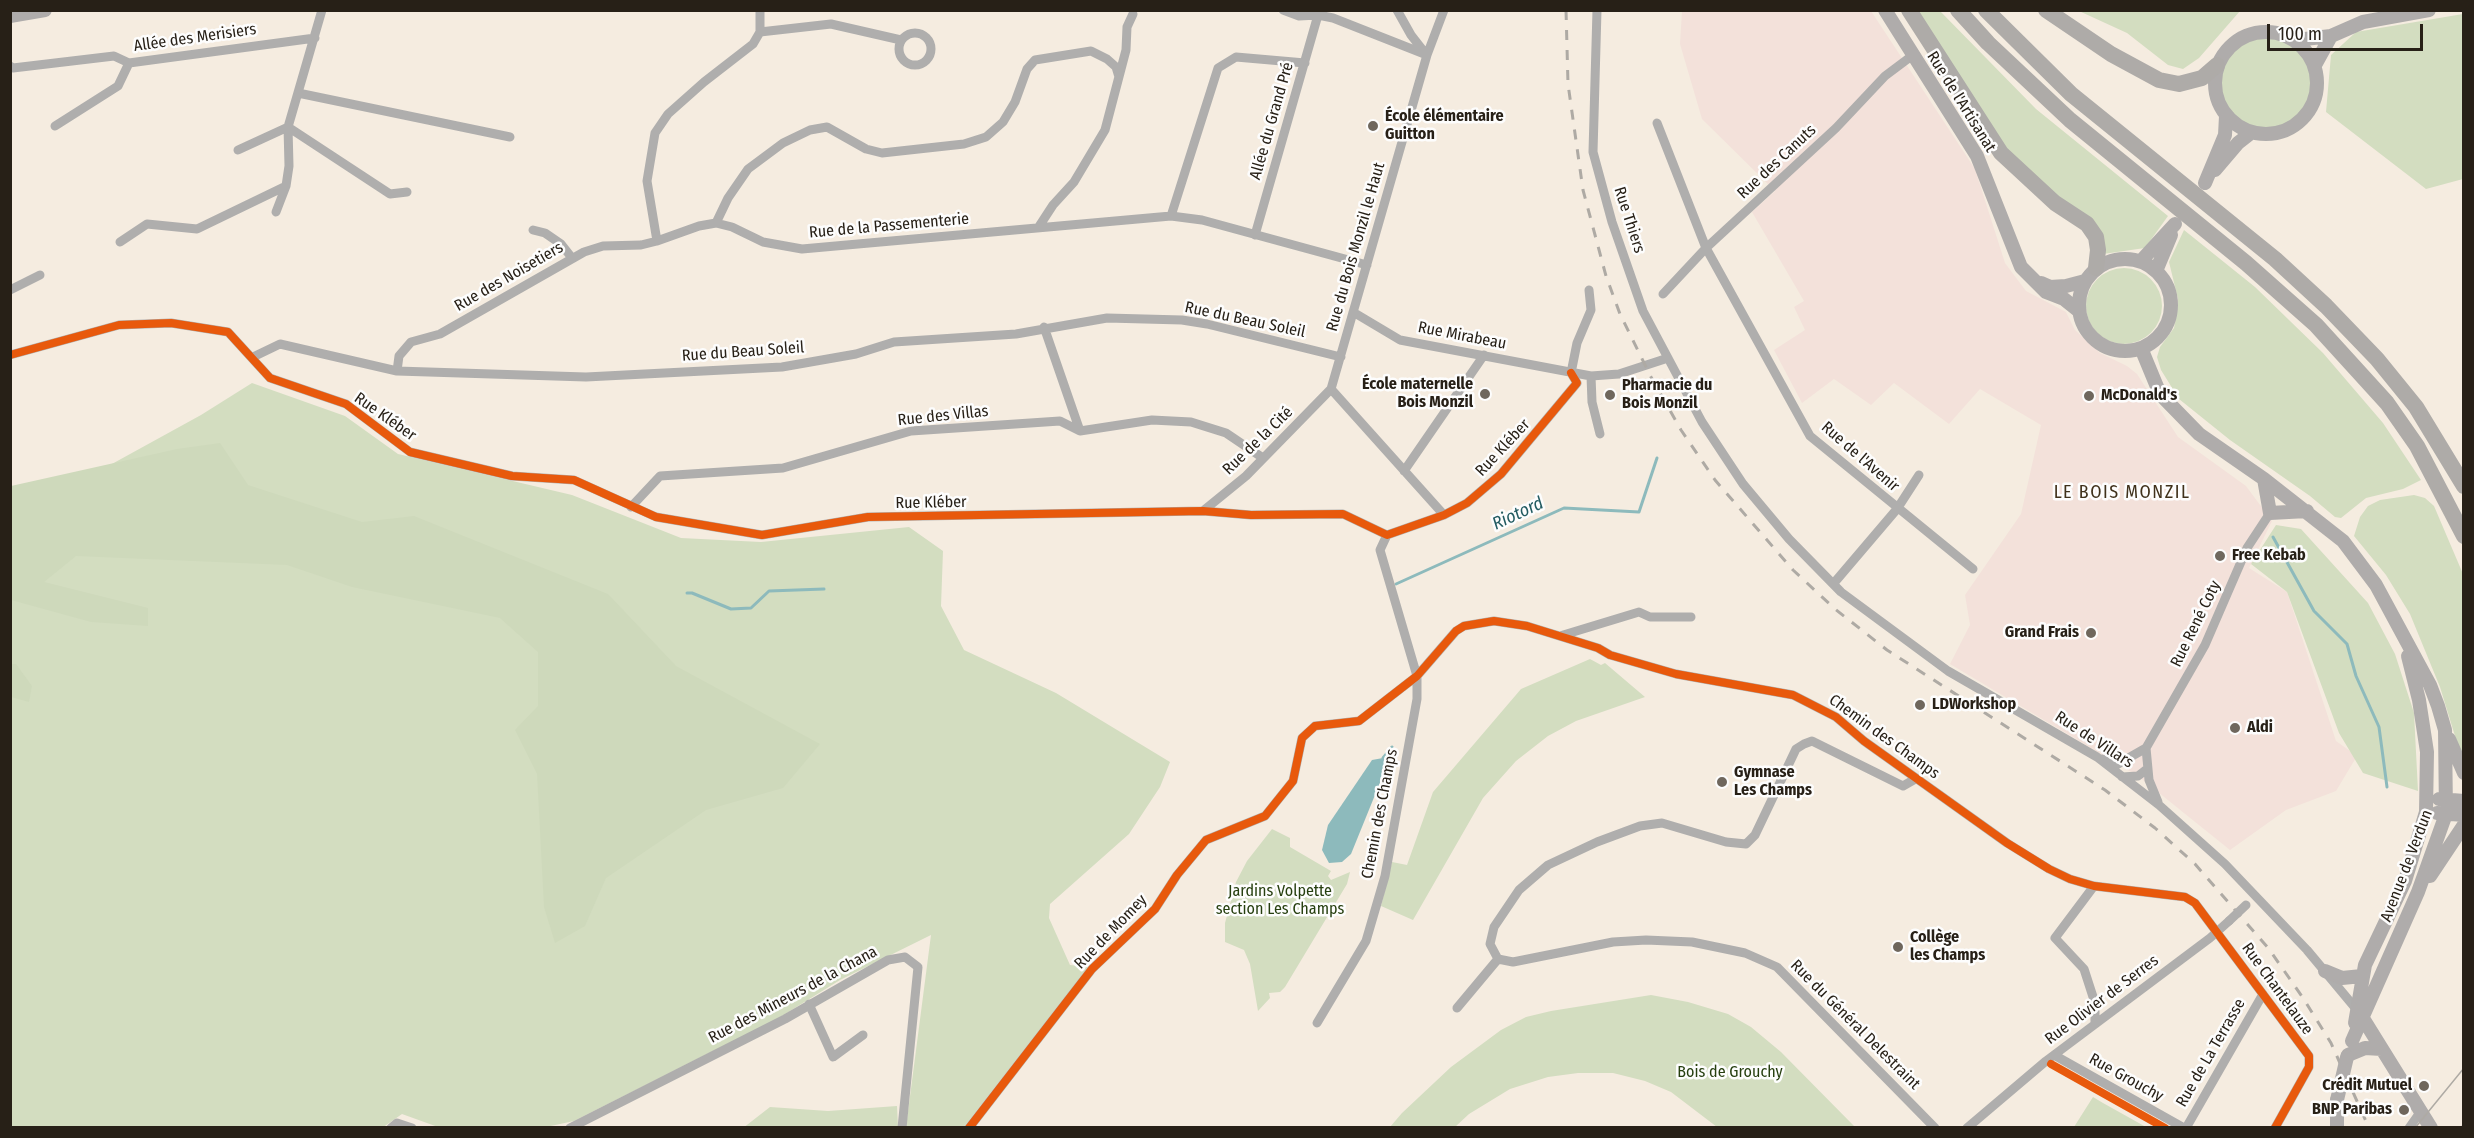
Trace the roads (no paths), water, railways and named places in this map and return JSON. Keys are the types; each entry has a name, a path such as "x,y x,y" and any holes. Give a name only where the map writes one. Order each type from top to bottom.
{"highway":[{"path":"1909,10 2001,153 2055,202 2087,224 2096,237 2098,250 2091,274"},
{"path":"1958,10 1988,43 2070,120 2246,262 2316,325 2387,404 2417,446 2463,536"},
{"path":"1986,10 2071,94 2276,259 2326,306 2377,359 2409,399 2463,486"},
{"path":"2046,10 2111,54 2159,80 2179,84 2202,78 2217,65"}],"main road":[{"path":"10,16 45,10"},
{"name":"Rue de l'Artisanat","path":"1885,10 1977,156 2020,267 2046,292 2064,299 2079,311"},
{"path":"2252,132 2238,143 2205,183 2225,135 2226,116 2215,91 2217,65 2229,46 2242,37 2256,32 2271,32 2296,40 2331,36 2363,22 2428,10"},
{"path":"2315,65 2331,36"},
{"path":"2226,116 2252,132 2273,134 2299,122 2315,99 2317,85 2315,65 2296,40"},
{"path":"2141,261 2175,224 2156,271"},
{"path":"2031,279 2050,287 2091,274 2118,260 2141,261 2156,271 2166,283 2171,298 2170,314 2165,328 2155,340 2141,348 2121,350 2101,345 2083,324 2079,311 2079,300 2091,274"},
{"name":"Avenue de Verdun","path":"2141,348 2160,394 2199,434 2264,479 2343,541 2362,565 2401,630 2430,685 2445,730 2446,814 2418,892 2360,1014 2337,1100 2337,1128"},
{"path":"2264,479 2270,513 2307,511"},
{"name":"Avenue de Verdun","path":"2360,1014 2362,976 2405,881 2427,805 2427,752 2419,700 2401,630"},
{"path":"2445,730 2463,772"},
{"path":"2427,805 2447,800 2463,801"},
{"path":"2427,805 2446,814 2463,814"},
{"path":"2418,892 2463,825"},
{"path":"2325,971 2342,978 2362,976"},
{"name":"Rue de Villars","path":"2360,1014 2431,1127"},
{"path":"2347,1056 2366,1048 2382,1049"}],"street":[{"path":"276,212 286,186 289,166 288,127 322,10"},
{"path":"760,10 760,32 753,44 668,114 655,133 649,155 647,181 657,241 699,226 716,223 728,198 748,169 783,143 810,130 827,128 866,149 882,153 964,144 986,137 1003,122 1016,102 1028,69 1035,60 1091,51 1107,59 1116,67 1119,77"},
{"path":"1283,10 1299,16 1318,15 1334,18 1427,55"},
{"path":"1397,10 1411,35 1427,55"},
{"name":"Rue du Bois Monzil le Haut","path":"1331,389 1427,55 1444,10"},
{"name":"Rue Thiers","path":"1596,10 1595,160 1612,222 1643,311 1702,422"},
{"path":"1038,228 1091,156 1105,130 1126,50 1127,27 1133,14"},
{"name":"Allée du Grand Pré","path":"1254,235 1318,15"},
{"path":"760,32 831,24 901,40"},
{"name":"Allée des Merisiers","path":"10,66 13,68 114,56 129,63 315,38"},
{"name":"Rue des Canuts","path":"1662,294 1706,248 1836,128 1885,76 1913,55"},
{"path":"1171,216 1218,68 1236,57 1305,63"},
{"path":"55,126 118,86 129,63"},
{"path":"297,93 510,137"},
{"name":"Rue de l'Avenir","path":"1657,123 1706,248 1810,436 1973,569"},
{"path":"238,150 288,127"},
{"path":"288,127 390,194 407,192"},
{"path":"120,242 147,224 197,229 286,186"},
{"name":"Rue de la Passementerie","path":"716,223 763,242 802,249 1171,216 1202,220 1367,265"},
{"path":"533,230 545,233 561,244 572,258"},
{"name":"Rue des Noisetiers","path":"397,371 399,356 403,348 411,342 440,334 572,258 603,246 640,245 657,241"},
{"path":"10,290 40,275"},
{"path":"1571,372 1577,343 1591,310 1589,290"},
{"name":"Rue Mirabeau","path":"1353,312 1400,339 1591,376 1619,374 1668,358"},
{"name":"Rue du Beau Soleil","path":"253,357 280,344 397,371 586,377 782,367 856,354 894,342 1016,334 1044,327 1107,318 1182,320 1341,357"},
{"name":"Rue Kléber","path":"10,355 119,325 171,323 228,332 270,378 346,404 410,452 512,476 574,480 656,517 762,535 868,517 1203,511 1251,514 1343,514 1387,535 1444,515 1467,503 1501,474 1577,383 1571,372"},
{"path":"1044,327 1080,431"},
{"path":"1404,471 1484,355"},
{"path":"1591,376 1592,402 1600,434"},
{"path":"1331,389 1444,515"},
{"name":"Rue de la Cité","path":"1203,511 1263,458 1331,389"},
{"name":"Rue des Villas","path":"631,507 660,476 783,468 911,431 1060,422 1080,431 1152,420 1191,422 1226,433 1263,458"},
{"name":"Rue de Villars","path":"1702,422 1743,484 1789,539 1841,592 1948,671 2097,757 2159,805 2225,864 2325,971 2360,1014"},
{"path":"1834,584 1897,509 1919,475"},
{"name":"Rue René Coty","path":"2146,748 2205,645 2247,548 2270,513"},
{"path":"1387,535 1380,550 1418,676"},
{"path":"1560,637 1640,612 1650,617 1691,617"},
{"name":"Chemin des Champs","path":"1317,1023 1366,941 1385,876 1417,699 1418,676 1449,638 1464,626 1494,621 1510,622 1676,674 1793,695 1829,712 1864,741 2024,855 2070,879 2094,886 2186,897 2203,910 2218,931"},
{"name":"Rue de Momey","path":"969,1128 1092,969 1155,909 1206,840 1265,816 1293,781 1302,738 1315,726 1359,721 1418,676"},
{"path":"1457,1008 1498,959 1490,944 1494,927 1519,890 1548,865 1640,826 1662,823 1726,842 1746,844 1755,835 1796,749 1812,741 1903,786 1917,778"},
{"path":"2097,757 2118,764 2146,748 2148,780 2159,805"},
{"path":"2122,777 2138,776 2147,769"},
{"path":"2094,886 2055,938 2084,969 2095,1003 2095,1023"},
{"name":"Rue Olivier de Serres","path":"1967,1128 2054,1055 2218,931 2255,897"},
{"name":"Rue Chantelauze","path":"2218,931 2308,1056 2309,1067 2275,1128"},
{"name":"Rue du Général Delestraint","path":"1498,959 1513,962 1613,942 1646,940 1692,942 1745,953 1777,967 1935,1128"},
{"name":"Rue des Mineurs de la Chana","path":"571,1128 785,1019 888,960 905,957 918,967 902,1128"},
{"name":"Rue de La Terrasse","path":"2185,1128 2263,994"},
{"path":"809,1004 833,1057 863,1035"},
{"name":"Rue Grouchy","path":"2054,1055 2185,1128"},
{"path":"2409,1128 2421,1111"},
{"path":"391,1128 397,1123 412,1128"}],"water":[{"path":"1383,758 1388,763 1351,854 1342,862 1329,863 1322,850 1328,825 1372,760"}],"waterway":[{"name":"Riotord","path":"1396,584 1564,508 1639,512 1657,458"},
{"path":"2273,537 2314,611 2347,644 2356,676 2379,727 2387,787"},
{"path":"687,593 731,609 751,608 769,591 824,589"},
{"path":"1383,758 1392,747"}],"tram line":[{"path":"2415,1128 2464,1068"},
{"path":"2455,1128 2464,1126"}],"railway":[{"path":"1566,10 1568,84 1583,190 1606,276 1620,314 1651,377 1681,430 1715,480 1793,570 1835,609 1887,650 2105,790 2155,828 2195,864 2269,949 2303,998 2331,1043 2369,1128"}],"place":[{"name":"École élémentaire Guitton","path":"1373,126"},
{"name":"École maternelle Bois Monzil","path":"1485,394"},
{"name":"Pharmacie du Bois Monzil","path":"1610,395"},
{"name":"McDonald's","path":"2089,396"},
{"name":"Free Kebab","path":"2220,556"},
{"name":"Grand Frais","path":"2091,633"},
{"name":"LDWorkshop","path":"1920,705"},
{"name":"Aldi","path":"2235,728"},
{"name":"Gymnase Les Champs","path":"1722,782"},
{"name":"Collège les Champs","path":"1898,947"},
{"name":"Crédit Mutuel","path":"2424,1086"},
{"name":"BNP Paribas","path":"2404,1110"}],"district":[{"name":"LE BOIS MONZIL","path":"2122,493"}],"park label":[{"name":"Jardins Volpette section Les Champs","path":"1280,901"},
{"name":"Bois de Grouchy","path":"1730,1073"}]}
